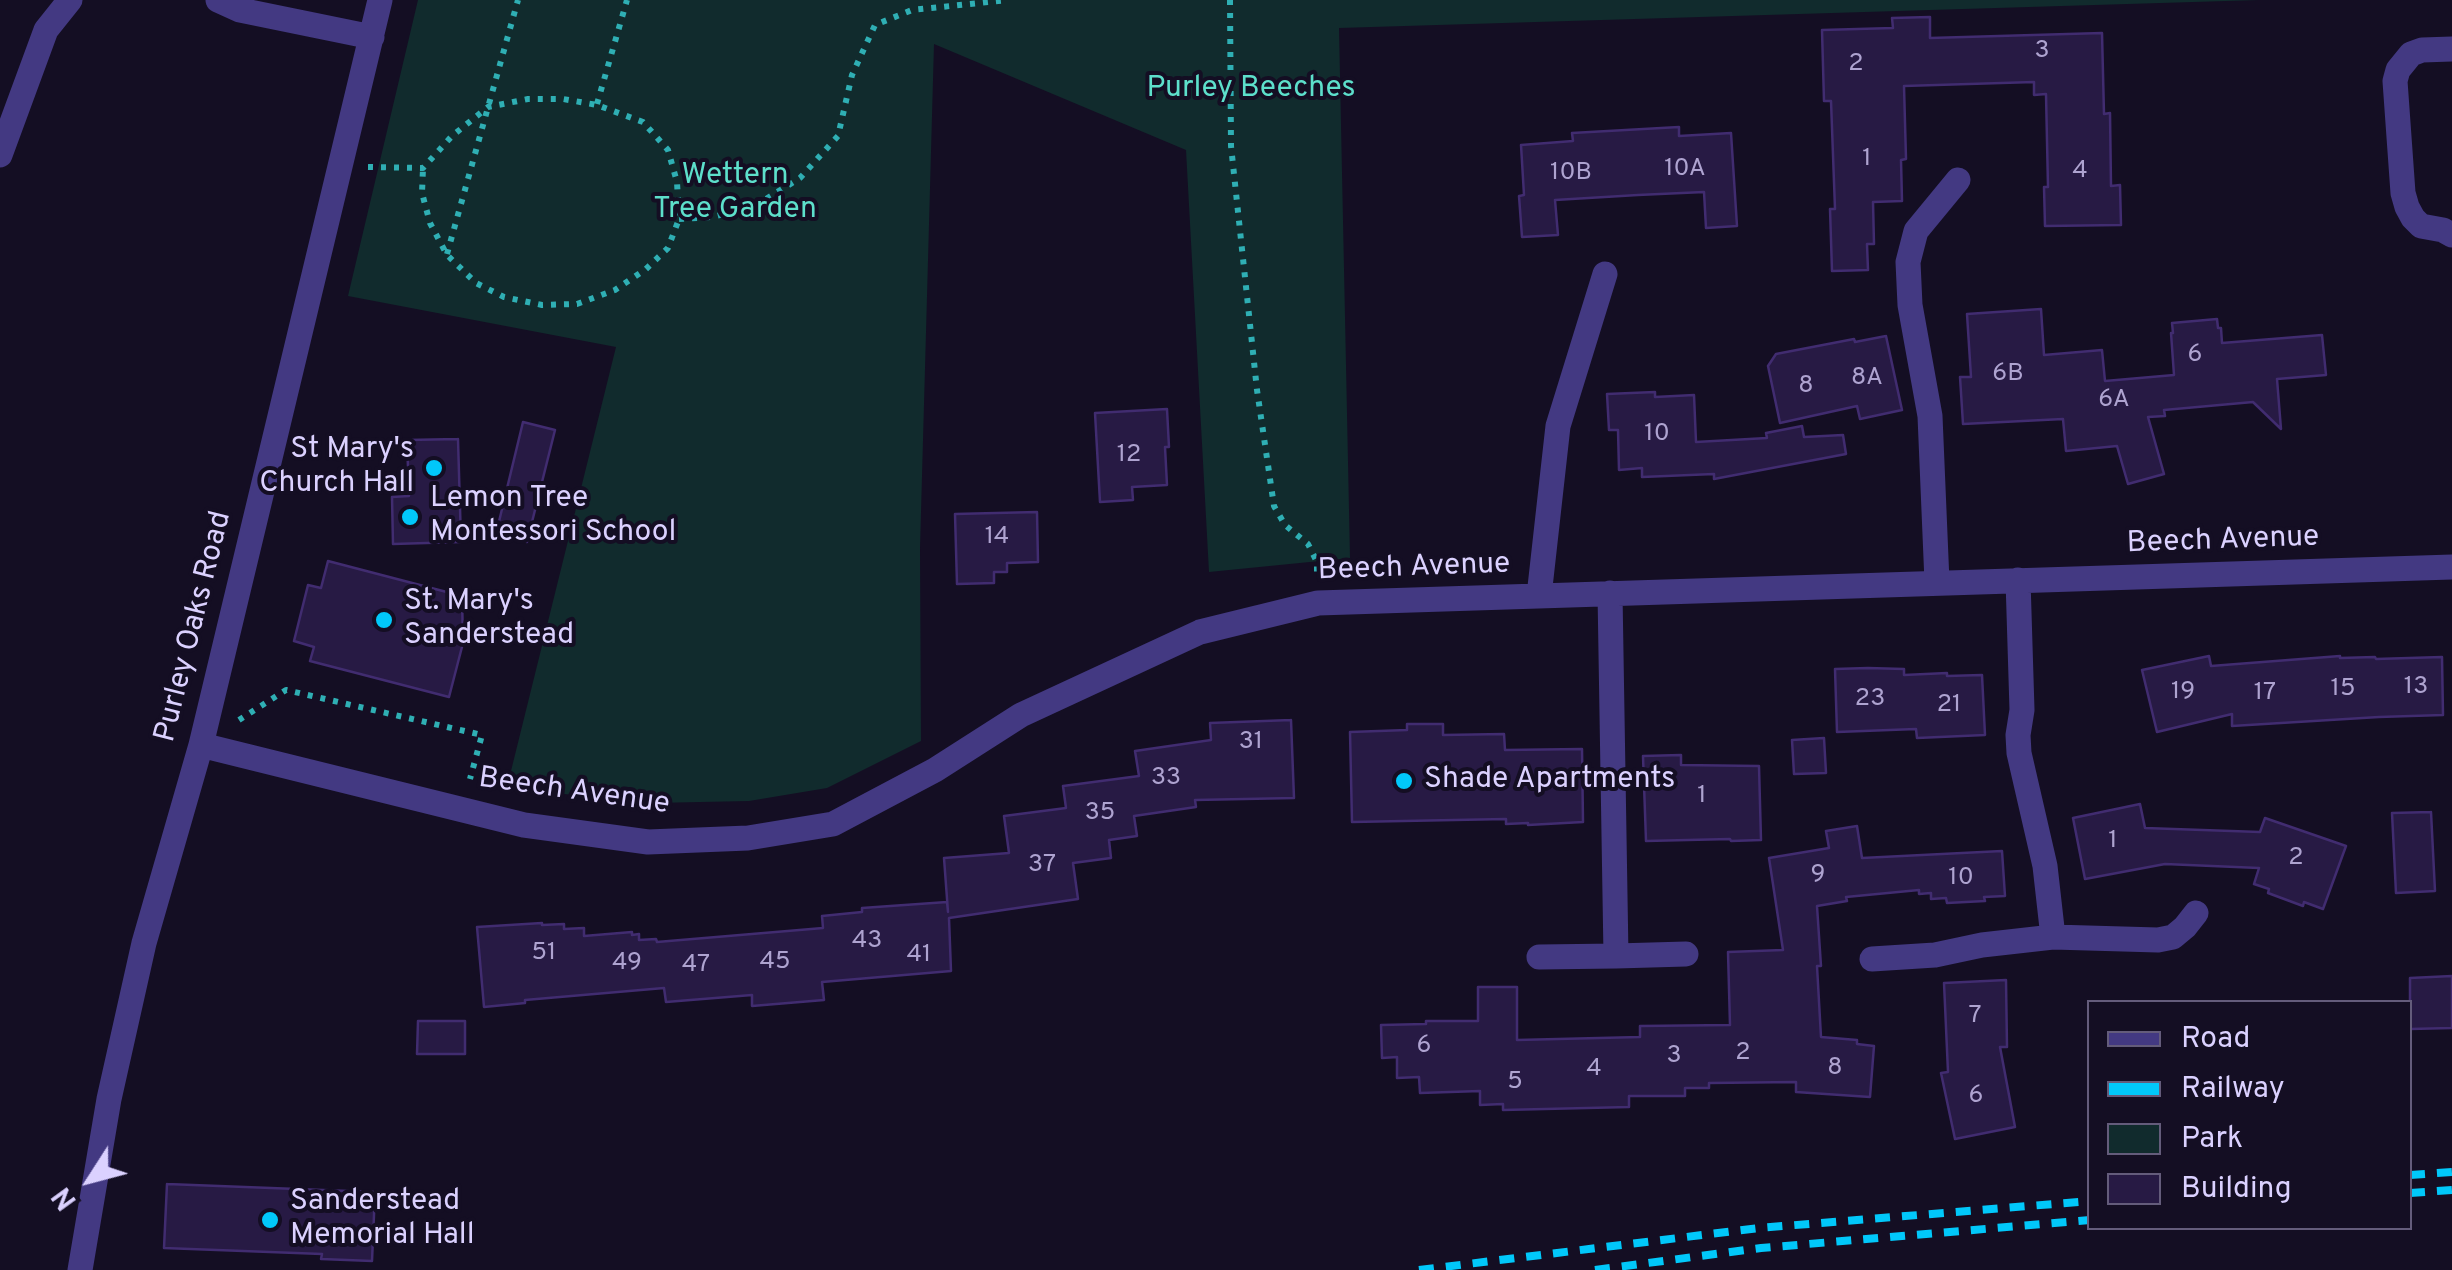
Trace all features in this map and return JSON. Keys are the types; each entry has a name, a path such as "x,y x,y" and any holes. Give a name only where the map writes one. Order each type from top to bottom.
{"street":[{"path":"0,155 9,105 46,30 70,0"},
{"path":"218,0 240,10 372,37"},
{"name":"Purley Oaks Road","path":"80,1270 109,1099 140,960 201,744 380,0"},
{"path":"2452,48 2411,54 2398,70 2396,81 2407,207 2422,226 2452,235"},
{"path":"1937,582 1930,416 1910,305 1908,262 1916,232 1958,180"},
{"path":"1539,596 1558,426 1605,274"},
{"name":"Beech Avenue","path":"201,744 524,825 648,842 748,838 834,824 935,770 1021,715 1200,632 1318,603 2452,567"},
{"path":"2018,580 2022,710 2019,753 2044,866 2053,937"},
{"path":"1610,593 1616,956"},
{"path":"1872,959 1935,955 1982,944 2053,937 2158,940 2173,936 2196,913"},
{"path":"1538,957 1686,954"}],"path":[{"path":"447,255 518,0"},
{"path":"597,105 627,0"},
{"path":"679,219 712,217 753,207 800,178 838,136 852,74 875,25 912,10 1008,0"},
{"path":"1230,0 1231,146 1256,390 1274,506 1284,525 1308,544 1317,562 1318,603"},
{"path":"528,98 563,99 597,105 643,122 668,150 677,182 679,219 668,248 615,290 577,304 542,305 504,297 476,283 447,255 430,223 422,194 424,168 452,136 488,107 528,98"},
{"path":"340,165 424,168"},
{"path":"201,744 286,690 482,735 461,809"}],"green space":[{"name":"Wettern Tree Garden","path":"418,0 2259,0 1339,28 1350,558 1209,572 1186,150 934,44 920,548 921,741 827,788 749,801 652,803 545,792 508,783 616,347 348,296"}],"building":[{"path":"1930,17 1930,38 2102,33 2104,114 2110,113 2111,186 2120,185 2121,225 2045,226 2046,94 2034,95 2034,82 1904,86 1906,159 1901,160 1902,201 1873,202 1874,244 1867,244 1868,270 1832,271 1830,209 1835,209 1831,101 1824,101 1822,30 1893,28 1892,18"},
{"path":"1679,127 1679,136 1731,133 1737,226 1706,228 1704,192 1638,195 1555,200 1558,235 1522,237 1521,145 1573,141 1572,133"},
{"path":"2041,309 2044,355 2102,350 2105,381 2174,375 2172,323 2217,319 2222,343 2322,335 2326,375 2277,379 2281,429 2253,402 2164,410 2165,416 2148,417 2164,474 2128,484 2117,446 2066,451 2063,419 1963,424 1960,377 1971,377 1967,314"},
{"path":"1886,336 1902,410 1860,419 1857,406 1780,423 1768,366 1776,354"},
{"path":"1655,392 1655,397 1694,395 1696,442 1767,438 1766,433 1802,426 1804,437 1843,435 1846,454 1714,479 1714,474 1642,477 1642,468 1619,470 1618,430 1609,430 1607,394"},
{"path":"1167,409 1167,485 1132,487 1133,500 1100,502 1095,413"},
{"path":"523,422 555,430 527,542 496,534"},
{"name":"St Mary's Church Hall","path":"458,439 461,542 393,544 392,497 409,496 407,440"},
{"path":"1037,512 1038,562 1007,563 1007,572 994,572 994,583 957,584 955,514"},
{"name":"St. Mary's Sanderstead","path":"328,561 462,596 463,643 449,697 310,661 314,647 294,641 308,585 321,588"},
{"path":"2209,656 2211,666 2340,656 2442,657 2443,715 2232,726 2232,714 2157,732 2142,670"},
{"path":"1835,669 1904,669 1904,675 1982,675 1985,735 1917,738 1916,729 1837,732"},
{"path":"1291,720 1294,798 1195,800 1196,807 1134,816 1137,836 1109,840 1111,858 1073,863 1078,899 949,918 951,971 822,982 824,1000 752,1006 752,995 666,1002 664,988 484,1007 477,927 564,924 564,929 584,928 584,936 632,932 639,934 639,940 657,942 823,928 822,916 862,912 862,908 947,902 948,912 944,858 1009,853 1004,816 1066,808 1063,786 1139,776 1135,751 1211,740 1210,723"},
{"path":"1407,724 1443,724 1443,735 1504,734 1505,750 1582,749 1583,822 1352,822 1350,732 1407,730"},
{"path":"1824,738 1826,773 1794,774 1792,740"},
{"path":"1681,755 1681,765 1759,766 1761,840 1646,841 1643,756"},
{"path":"2140,804 2145,828 2260,832 2265,818 2346,846 2323,909 2268,893 2269,889 2254,884 2259,868 2165,864 2085,879 2073,818"},
{"path":"2431,812 2435,891 2396,893 2392,813"},
{"path":"1857,826 1862,858 2002,851 2005,896 1947,903 1946,898 1931,899 1931,893 1919,894 1919,890 1846,897 1847,901 1817,906 1821,1037 1857,1040 1857,1044 1874,1046 1870,1097 1796,1092 1796,1082 1709,1083 1709,1088 1685,1088 1685,1096 1629,1096 1629,1107 1503,1110 1503,1104 1480,1105 1480,1091 1420,1093 1419,1077 1397,1078 1397,1057 1382,1058 1381,1025 1478,1021 1478,987 1517,987 1517,1040 1640,1037 1640,1026 1730,1025 1728,952 1783,950 1769,858 1829,848 1826,831"},
{"path":"2452,976 2452,1028 2412,1029 2410,978"},
{"path":"2006,980 2007,1047 2000,1047 2015,1127 1955,1139 1941,1073 1948,1072 1944,983"},
{"path":"418,1021 465,1021 465,1054 417,1054"},
{"name":"Sanderstead Memorial Hall","path":"167,1184 375,1192 372,1261 321,1259 322,1254 164,1248"}],"railway":[{"path":"2412,1175 2452,1172"},
{"path":"2412,1193 2452,1190"},
{"path":"1419,1270 1759,1228 2087,1201"},
{"path":"1595,1270 1761,1248 2087,1220"}],"place":[{"name":"St Mary's Church Hall","path":"434,468"},
{"name":"Lemon Tree Montessori School","path":"410,517"},
{"name":"St. Mary's Sanderstead","path":"384,620"},
{"name":"Shade Apartments","path":"1404,781"},
{"name":"Sanderstead Memorial Hall","path":"270,1220"}],"park label":[{"name":"Purley Beeches","path":"1251,90"}]}
